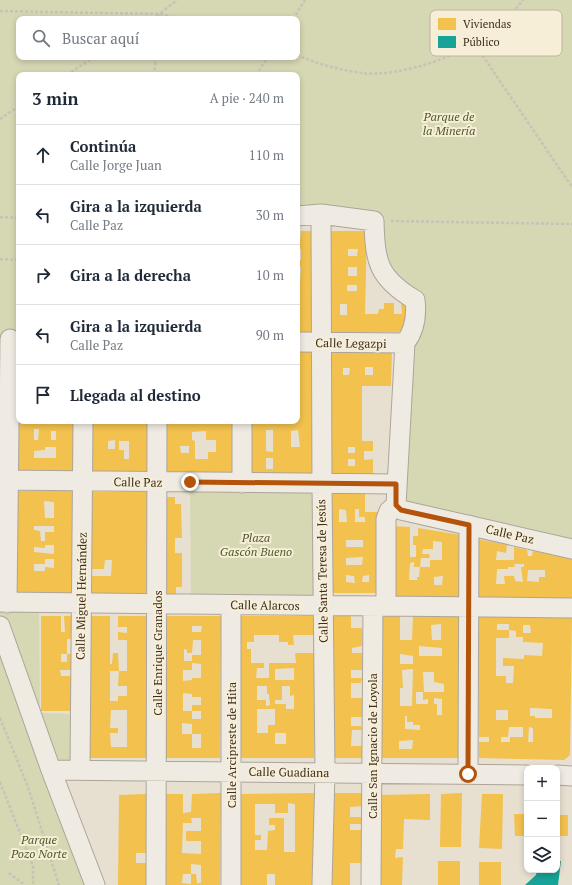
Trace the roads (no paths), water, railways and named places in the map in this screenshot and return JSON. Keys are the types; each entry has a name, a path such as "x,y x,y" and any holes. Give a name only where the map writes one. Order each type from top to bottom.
{"street":[{"path":"300,216 321,214 374,221 375,250 379,266 389,281 416,300 417,315 411,335 405,343 396,484 399,507"},
{"name":"Calle Santa Teresa de Jesús","path":"321,214 323,343 322,606 325,773 322,885"},
{"path":"3,603 4,480 10,339"},
{"name":"Calle Legazpi","path":"300,342 405,343"},
{"name":"Calle Miguel Hernández","path":"80,770 83,424"},
{"name":"Calle Enrique Granados","path":"156,885 157,424"},
{"path":"242,424 242,483"},
{"name":"Calle Paz","path":"4,480 396,484"},
{"name":"Calle Paz","path":"399,507 469,525 572,548"},
{"name":"Calle San Ignacio de Loyola","path":"371,885 372,774 380,606 386,519 389,511 399,507"},
{"path":"468,774 469,525"},
{"name":"Calle Alarcos","path":"3,603 572,608"},
{"name":"Calle Arcipreste de Hita","path":"231,605 231,885"},
{"path":"0,626 51,770 95,885"},
{"name":"Calle Guadiana","path":"51,770 524,775"},
{"path":"560,775 572,776"}],"park label":[{"name":"Parque de la Minería","path":"449,123"},
{"name":"Plaza Gascón Bueno","path":"256,544"},
{"name":"Parque Pozo Norte","path":"39,846"}]}
